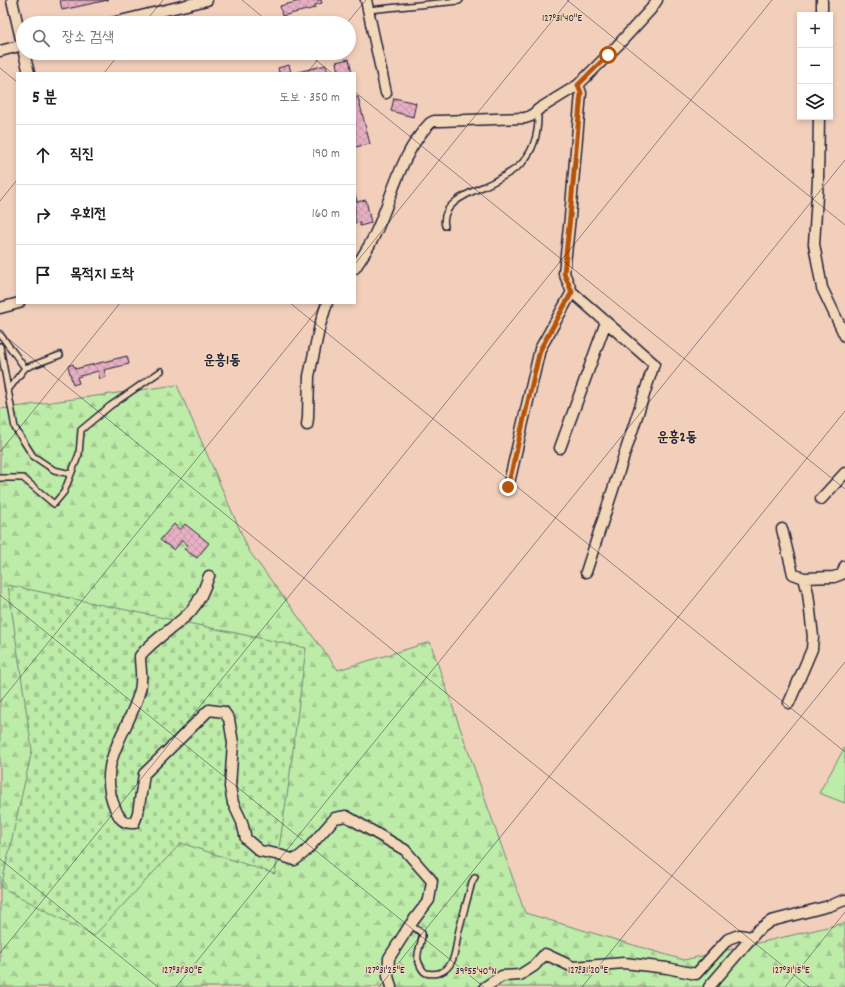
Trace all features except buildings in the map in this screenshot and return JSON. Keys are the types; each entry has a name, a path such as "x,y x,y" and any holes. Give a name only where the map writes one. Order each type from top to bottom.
{"street":[{"path":"12,0 16,17"},
{"path":"141,16 207,0"},
{"path":"356,266 375,234 403,162 413,144 430,123 434,121 525,118 578,85 651,9 657,0"},
{"path":"822,0 822,12"},
{"path":"367,5 386,93"},
{"path":"0,51 16,49"},
{"path":"26,60 29,72"},
{"path":"578,85 581,93 564,273 572,292 654,364 586,572"},
{"path":"819,120 818,180 814,244 822,288 845,336"},
{"path":"508,487 540,350 572,292"},
{"path":"0,308 16,304"},
{"path":"307,425 309,376 320,325 327,304"},
{"path":"560,448 606,322"},
{"path":"821,499 845,472"},
{"path":"782,529 793,574 804,578 834,577 842,574 845,566"},
{"path":"209,576 201,597 190,612 151,644 140,656 140,689 115,749 109,774 109,790 118,815 122,820 128,823 134,822 138,813 144,774 209,710 224,712 229,719 233,743 230,787 233,803 242,822 246,839 260,851 295,860 305,852 335,818 346,816 405,850 432,881 429,900 410,925 389,958 388,976 391,987"},
{"path":"789,703 812,649 813,637 808,594 804,578"},
{"path":"709,987 751,937 771,921 829,906 845,900"},
{"path":"485,987 502,976 520,975 534,966 545,954 573,967 624,963 667,968 696,974 728,939 739,935 751,937"}],"lane":[{"path":"367,5 460,0"},
{"path":"445,226 445,214 453,204 474,191 509,173 525,159 537,133 538,117 534,113"},
{"path":"0,334 25,368"},
{"path":"0,346 15,428 33,456 54,470 71,474"},
{"path":"8,390 25,368 60,355"},
{"path":"0,478 23,478 54,504 64,492 79,454 81,430 110,406 161,371"},
{"path":"410,925 422,933 423,938 418,955 418,961 423,970 426,973 432,974 444,970 451,961 457,948 457,936 475,877"}],"green space":[{"path":"177,385 249,551 338,670 430,642 525,913 684,960 845,923 845,987 0,987 0,409"},
{"path":"8,585 306,648 288,789 275,874 181,843 94,936 1,887 32,750"},
{"path":"845,747 845,803 819,793"}],"district":[{"name":"운흥1동","path":"222,361"},
{"name":"운흥2동","path":"677,438"}],"route":[{"path":"508,487 540,350 572,292 564,273 581,93 578,85 608,55"}]}
